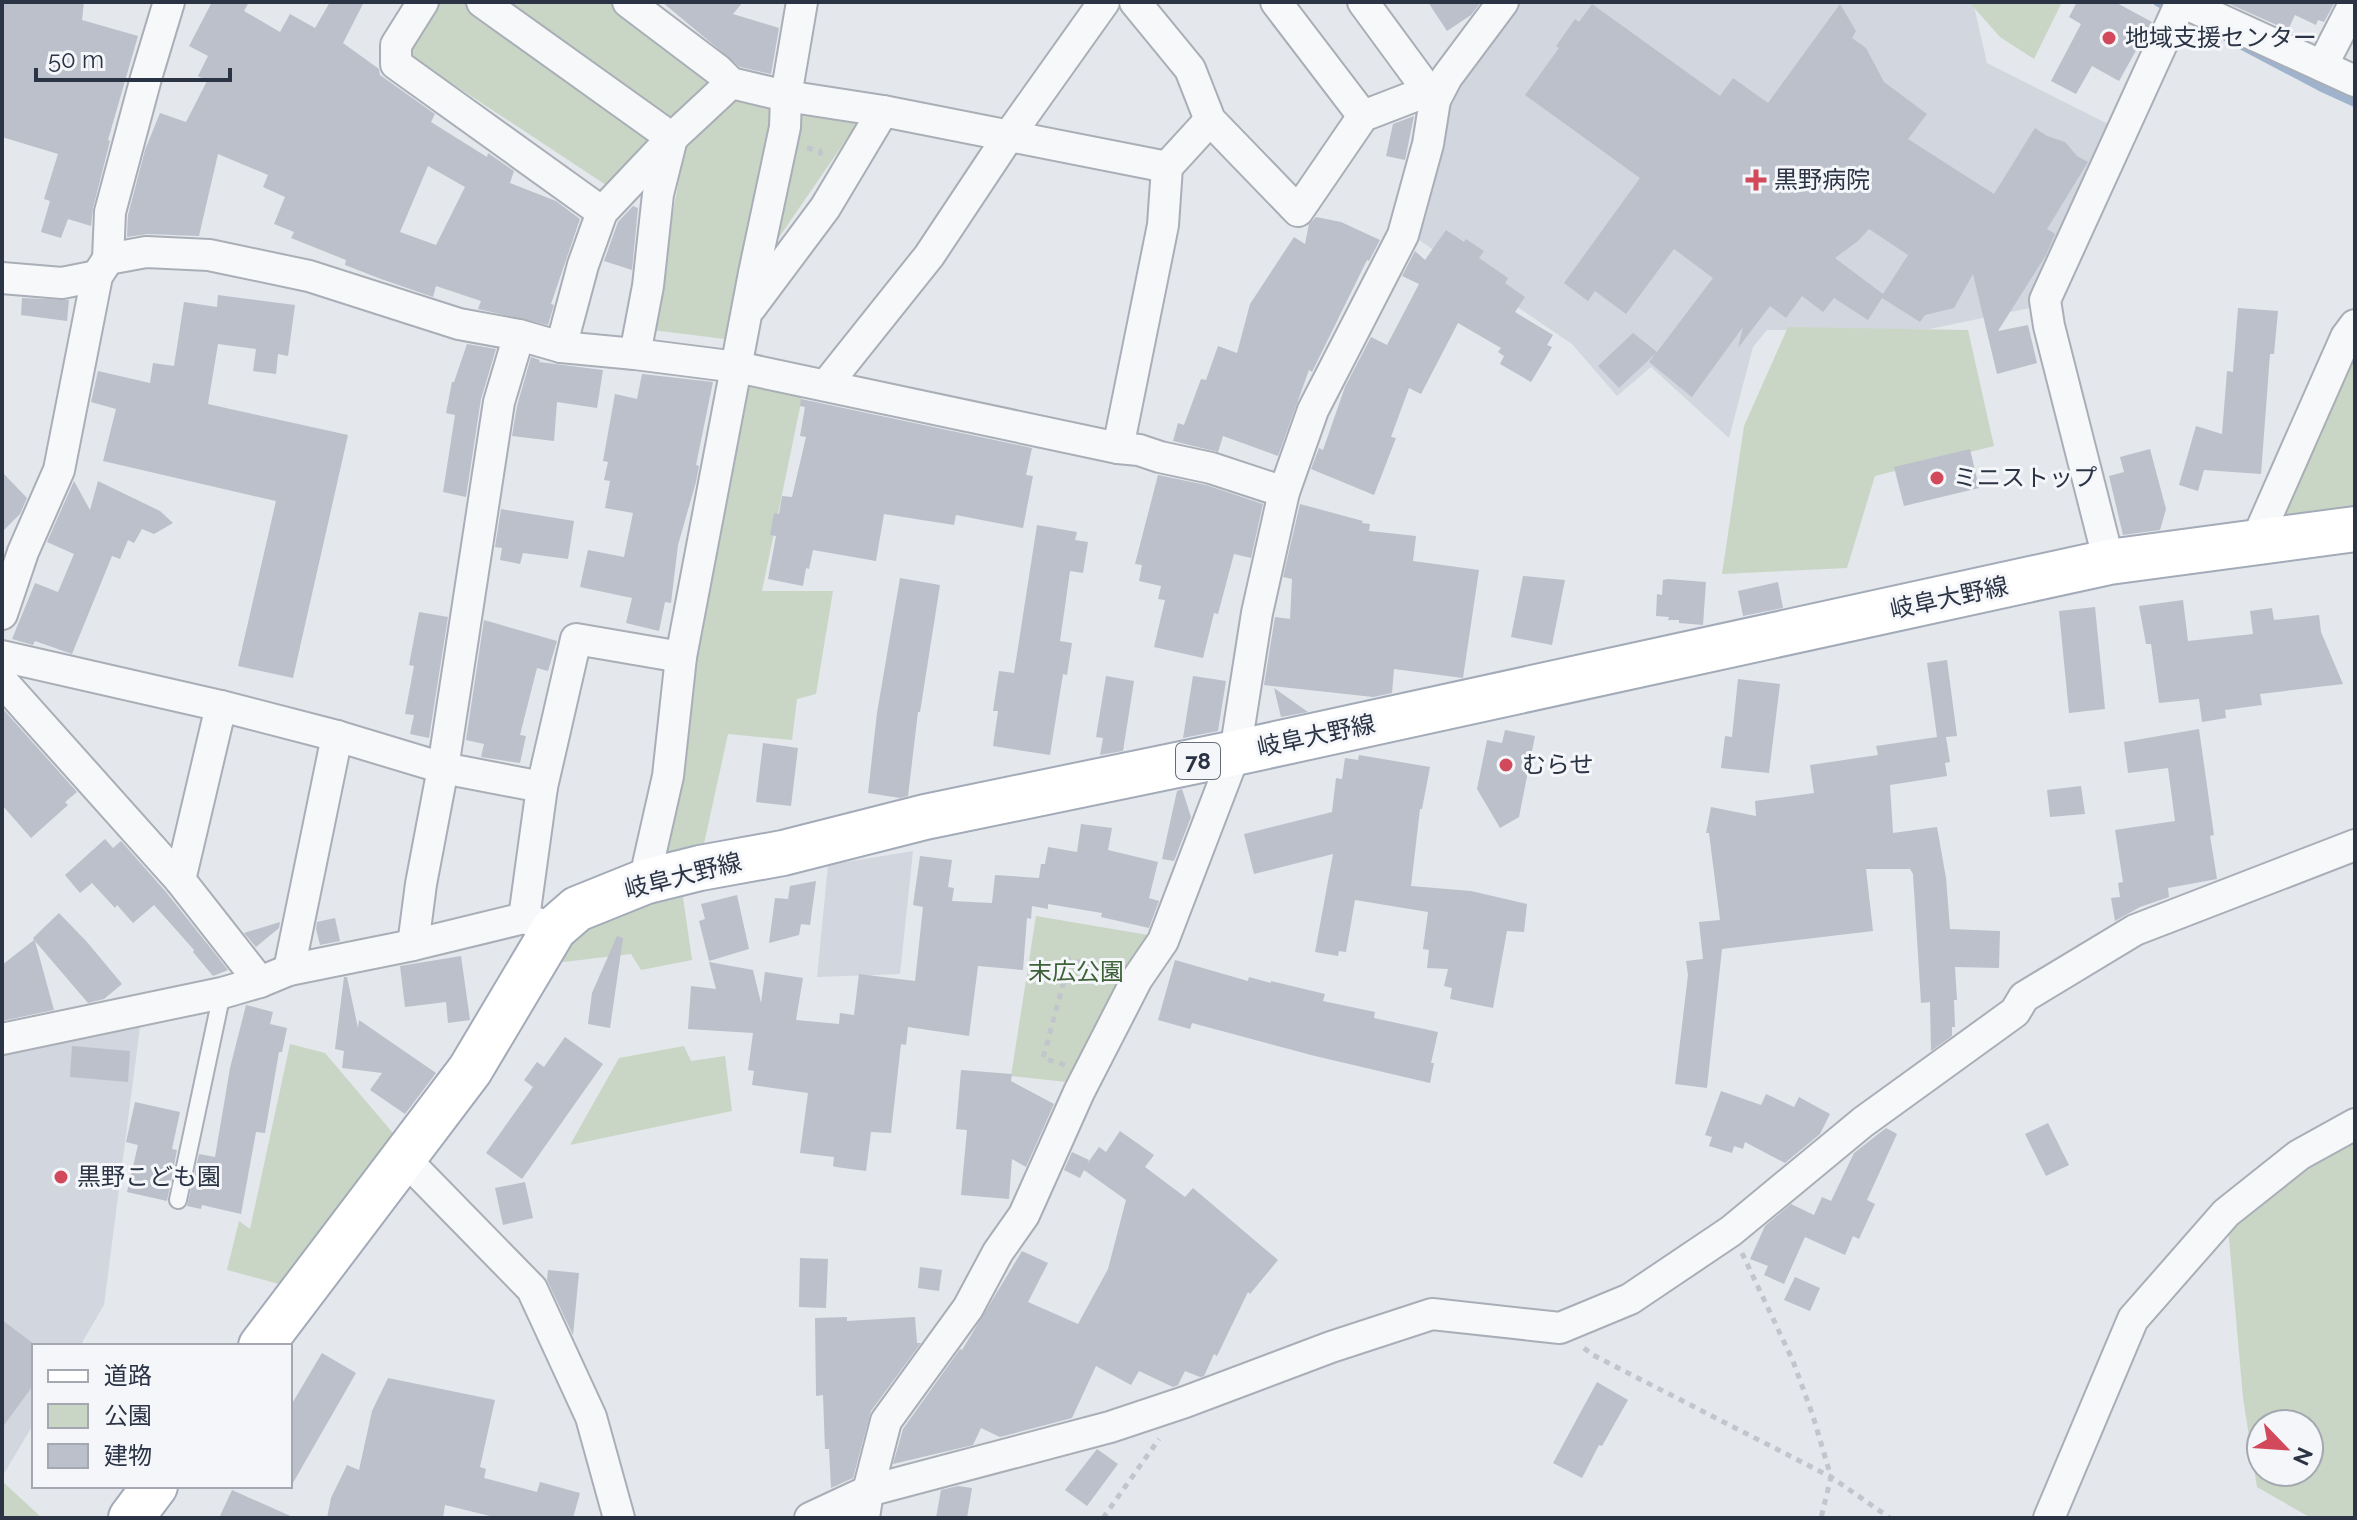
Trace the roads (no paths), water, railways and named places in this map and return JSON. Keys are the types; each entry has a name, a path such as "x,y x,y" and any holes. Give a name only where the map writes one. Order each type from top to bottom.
{"main road":[{"name":"岐阜大野線","path":"263,1344 470,1070 539,923 644,882 783,853 925,817 1235,753 2109,562 2355,529"},
{"path":"131,1518 154,1488"}],"street":[{"path":"2,614 23,552 59,470 102,267 110,212 169,2"},
{"path":"423,2 396,45 396,64 602,212"},
{"path":"482,2 672,138"},
{"path":"628,2 731,83 1167,167"},
{"path":"644,882 668,776 681,657 782,143 786,96 802,2"},
{"path":"826,385 929,256 1008,137 1104,2"},
{"path":"1135,2 1190,69 1210,120 1298,211 1363,116 1432,95 1503,2"},
{"path":"1276,2 1363,116"},
{"path":"866,1505 886,1421 968,1308 998,1252 1024,1215 1079,1092 1137,979 1163,941 1235,753 1257,613 1284,492 1313,410 1403,235 1428,144 1432,95 1363,2"},
{"path":"2109,562 2045,300 2181,2 2355,81"},
{"path":"2322,66 2355,2"},
{"path":"561,347 583,265 602,212 672,138 731,83"},
{"path":"748,312 825,208 883,111"},
{"path":"1118,448 1163,225 1167,167 1210,120"},
{"path":"635,354 648,286 658,194 672,138"},
{"path":"2,278 62,283 146,252 209,255 309,276 459,324 519,335 561,347 737,367 1139,450 1211,468 1284,492"},
{"path":"2256,541 2346,337 2355,325"},
{"path":"413,945 499,402 519,335"},
{"path":"2,1039 222,993 289,970 539,923 542,787 576,639 681,657"},
{"path":"2,656 221,706 443,768 542,787"},
{"path":"2,681 180,880 260,982"},
{"path":"180,880 221,706"},
{"path":"289,970 337,736"},
{"path":"810,1518 866,1505 1110,1427 1432,1314 1560,1328 1630,1299 1731,1231 1863,1122 2015,1012 2024,997 2135,930 2355,845"},
{"path":"2049,1518 2133,1319 2226,1213 2299,1155 2355,1124"},
{"path":"404,1158 532,1289 591,1417 619,1518"}],"lane":[{"path":"178,1200 222,993"}],"waterway":[{"path":"2157,2 2172,10"},
{"path":"2227,38 2355,103"}],"place":[{"name":"地域支援センター","path":"2109,38"},
{"name":"黒野病院","path":"1756,180"},
{"name":"ミニストップ","path":"1937,478"},
{"name":"むらせ","path":"1506,765"},
{"name":"黒野こども園","path":"61,1177"}],"park label":[{"name":"末広公園","path":"1076,972"}]}
